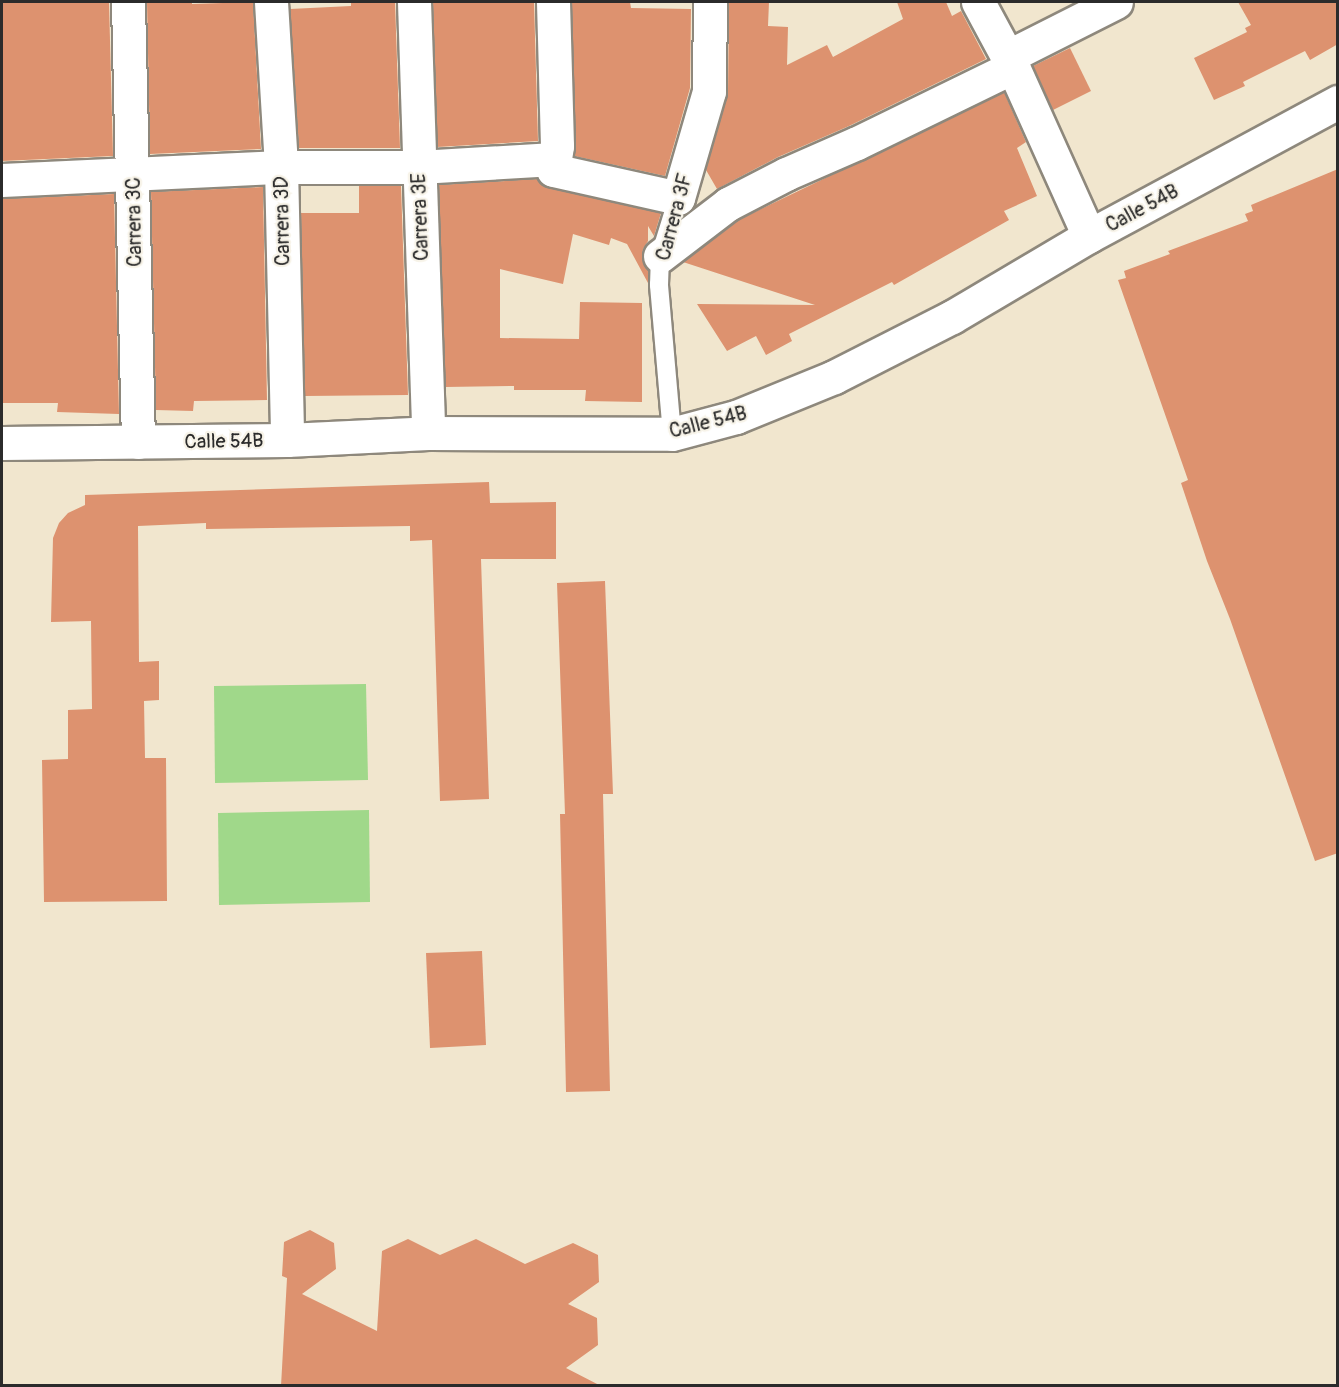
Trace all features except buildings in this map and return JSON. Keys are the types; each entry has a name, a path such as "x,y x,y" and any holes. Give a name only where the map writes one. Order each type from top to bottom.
{"street":[{"name":"Carrera 3C","path":"128,2 138,442"},
{"name":"Carrera 3D","path":"271,2 281,167 287,440"},
{"name":"Carrera 3E","path":"414,2 428,433"},
{"path":"553,2 557,146 553,165"},
{"name":"Carrera 3F","path":"678,198 709,91 710,2"},
{"path":"978,2 1010,62 1089,237"},
{"path":"660,256 728,204 786,174 857,143 1010,62 1116,2"},
{"name":"Calle 54B","path":"2,443 287,440 428,433 672,434 736,417 834,377 952,317 1089,237 1338,102"},
{"path":"2,180 133,172 281,167 553,165 678,198"}],"lane":[{"name":"Carrera 3F","path":"672,434 659,285 660,256 678,198"}],"green space":[{"path":"366,684 368,780 215,783 214,686"},
{"path":"369,810 370,902 219,905 218,813"}]}
